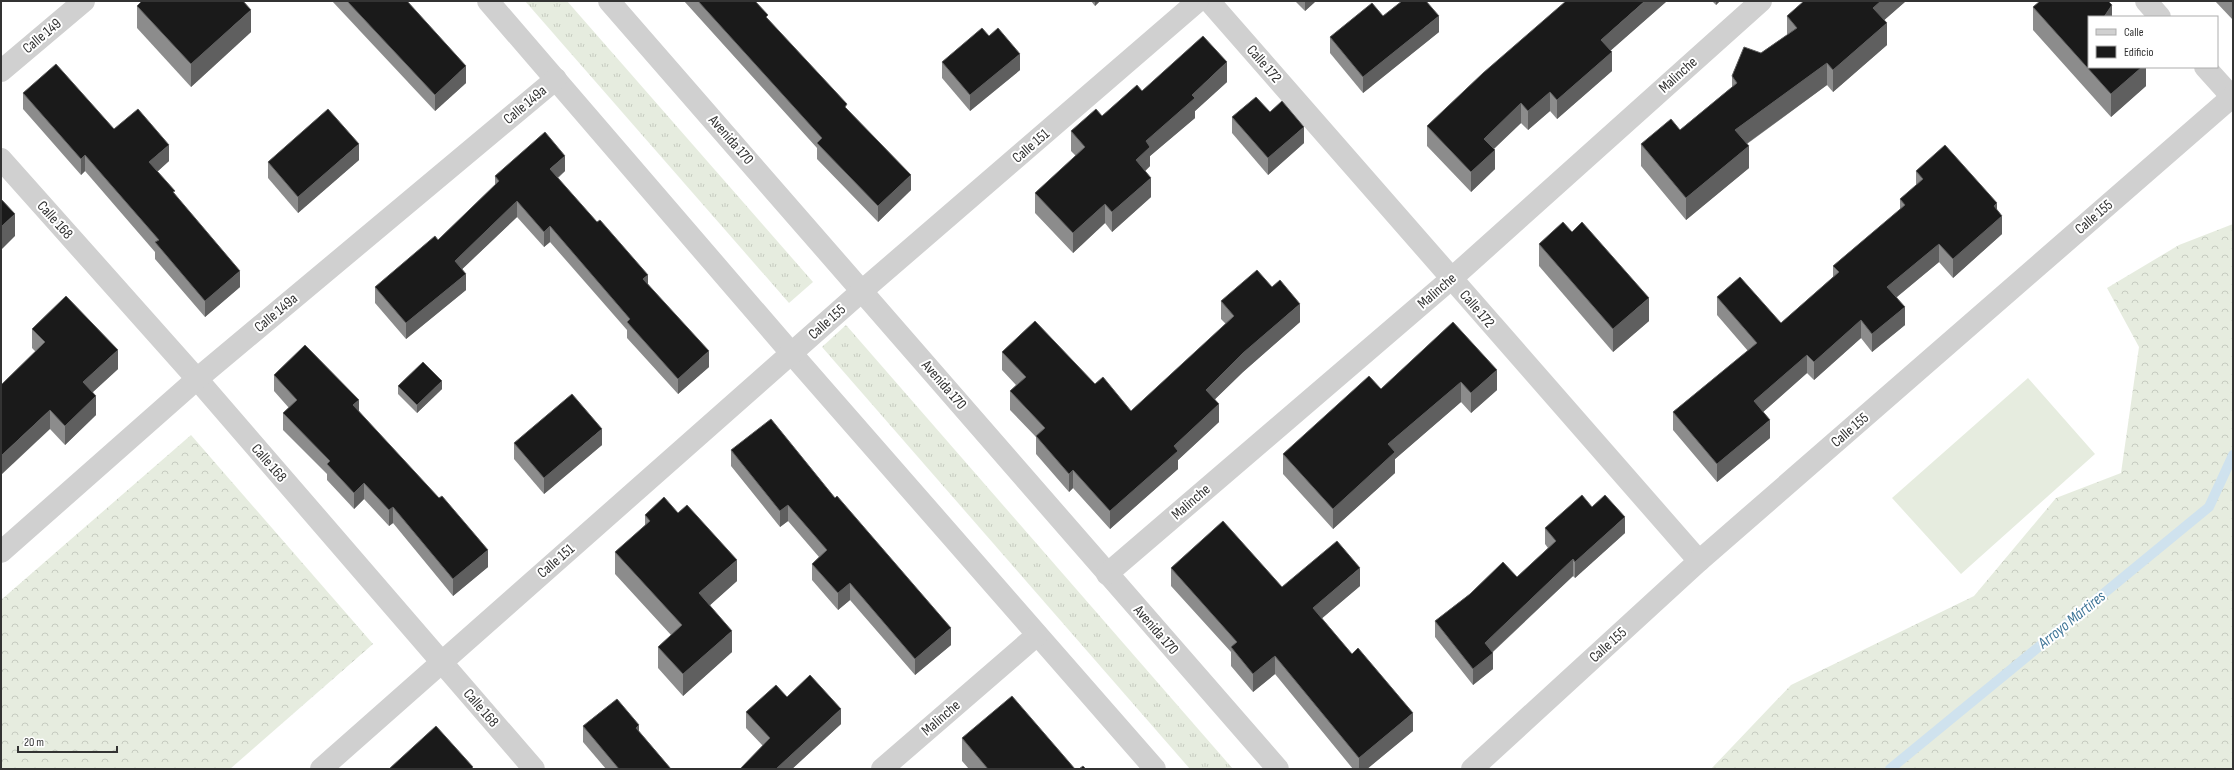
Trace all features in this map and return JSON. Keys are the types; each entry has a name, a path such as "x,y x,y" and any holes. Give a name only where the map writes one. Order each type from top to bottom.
{"street":[{"name":"Calle 149","path":"1,71 84,1"},
{"path":"488,1 792,354 1155,769"},
{"name":"Calle 151","path":"863,290 1198,1"},
{"name":"Calle 172","path":"1209,1 1699,561"},
{"name":"Malinche","path":"1107,574 1451,279 1761,1"},
{"path":"2146,1 2159,16"},
{"name":"Avenida 170","path":"617,4 1107,574 1278,769"},
{"path":"2206,68 2232,97"},
{"name":"Calle 149a","path":"1,552 197,379 556,79"},
{"name":"Calle 155","path":"1472,769 1699,561 2232,97"},
{"name":"Calle 168","path":"1,159 197,379 534,769"},
{"name":"Calle 155","path":"792,354 863,290"},
{"name":"Calle 151","path":"321,769 440,662 792,354"},
{"name":"Malinche","path":"882,769 1037,635"}],"green space":[{"path":"525,1 567,1 813,282 789,303"},
{"path":"2233,224 2233,769 1711,769 1791,685 1974,596 2056,498 2121,473 2139,347 2107,288 2179,245"},
{"path":"846,325 1233,769 1190,769 822,347"},
{"path":"2028,378 2095,454 1961,574 1892,498"},
{"path":"191,435 373,644 230,769 1,769 1,600"}],"building":[{"path":"142,1 243,1 251,10 191,64 137,6"},
{"path":"347,1 407,1 466,66 435,95"},
{"path":"698,1 755,1 768,15 766,17 847,104 845,107 911,175 878,206 817,143 822,138"},
{"path":"1402,1 1426,1 1439,16 1363,77 1330,37 1372,3 1383,16"},
{"path":"1566,1 1645,1 1601,40 1612,52 1557,100 1550,92 1528,111 1521,103 1484,139 1495,150 1471,172 1427,126 1483,73"},
{"path":"1804,1 1881,1 1873,8 1887,23 1833,70 1827,63 1735,130 1749,146 1686,198 1641,144 1671,119 1680,130 1737,83 1732,76 1744,47 1761,53 1797,28 1787,16"},
{"path":"2040,1 2108,1 2112,5 2105,16 2088,16 2088,68 2141,68 2111,94 2033,7"},
{"path":"982,28 989,36 998,28 1020,54 970,95 942,62"},
{"path":"1203,36 1227,62 1192,95 1195,98 1146,141 1150,147 1136,160 1151,178 1112,212 1105,204 1073,233 1035,193 1085,147 1071,131 1096,109 1102,116 1137,85 1142,91"},
{"path":"56,64 114,129 138,109 169,145 149,162 175,191 173,192 240,271 205,301 155,242 159,240 85,155 81,159 23,93"},
{"path":"1256,97 1270,112 1282,101 1304,127 1268,158 1232,117"},
{"path":"328,109 359,144 298,197 268,162"},
{"path":"545,132 565,156 550,169 597,222 600,220 648,275 643,279 709,351 678,379 627,322 630,319 550,226 544,232 517,201 455,261 466,274 406,323 375,287 435,236 438,240 499,181 495,176"},
{"path":"1945,145 1997,203 1994,206 2002,216 1953,259 1939,244 1887,287 1905,307 1872,334 1861,320 1814,362 1807,355 1754,401 1770,420 1717,464 1673,412 1757,343 1717,297 1740,277 1781,323 1839,272 1833,266 1905,205 1900,199 1923,179 1916,171"},
{"path":"1,199 15,214 1,227"},
{"path":"1563,222 1572,232 1582,222 1649,298 1613,329 1539,244"},
{"path":"1257,270 1272,287 1280,280 1300,304 1243,353 1206,390 1219,404 1174,446 1178,451 1110,511 1073,470 1069,474 1036,436 1045,428 1010,391 1026,377 1002,352 1035,321 1095,384 1103,377 1131,411 1234,316 1221,301"},
{"path":"66,296 118,350 83,382 96,396 65,426 50,410 1,456 1,385 45,342 32,329"},
{"path":"1453,322 1497,370 1471,393 1461,382 1388,444 1395,452 1333,509 1283,454 1369,376 1381,389"},
{"path":"305,345 359,400 353,405 439,498 442,496 488,550 453,579 393,507 389,510 364,483 354,493 327,464 330,461 283,413 297,400 274,375"},
{"path":"423,362 442,381 417,405 398,386"},
{"path":"572,394 602,429 544,478 514,443"},
{"path":"771,419 835,498 837,496 951,628 915,659 850,583 838,593 812,564 827,550 788,505 780,511 731,450"},
{"path":"1582,495 1592,507 1605,495 1625,517 1575,562 1573,559 1485,643 1493,653 1473,669 1435,621 1470,594 1503,562 1517,577 1556,541 1545,528"},
{"path":"664,497 678,513 687,505 737,560 699,593 732,631 683,674 658,647 682,625 615,552 650,521 645,515"},
{"path":"1223,521 1282,587 1337,541 1360,568 1313,608 1352,654 1358,648 1413,713 1359,758 1275,656 1253,674 1231,647 1237,642 1171,568"},
{"path":"810,675 841,709 776,769 740,769 770,738 746,712 776,685 787,697"},
{"path":"1012,696 1075,769 988,769 962,738"},
{"path":"617,699 639,725 636,728 671,769 619,769 583,726"},
{"path":"436,726 473,767 471,769 389,769"},
{"path":"1083,766 1086,769 1079,769"}],"waterway":[{"name":"Arroyo Mártires","path":"1890,769 2209,507 2233,455"}]}
